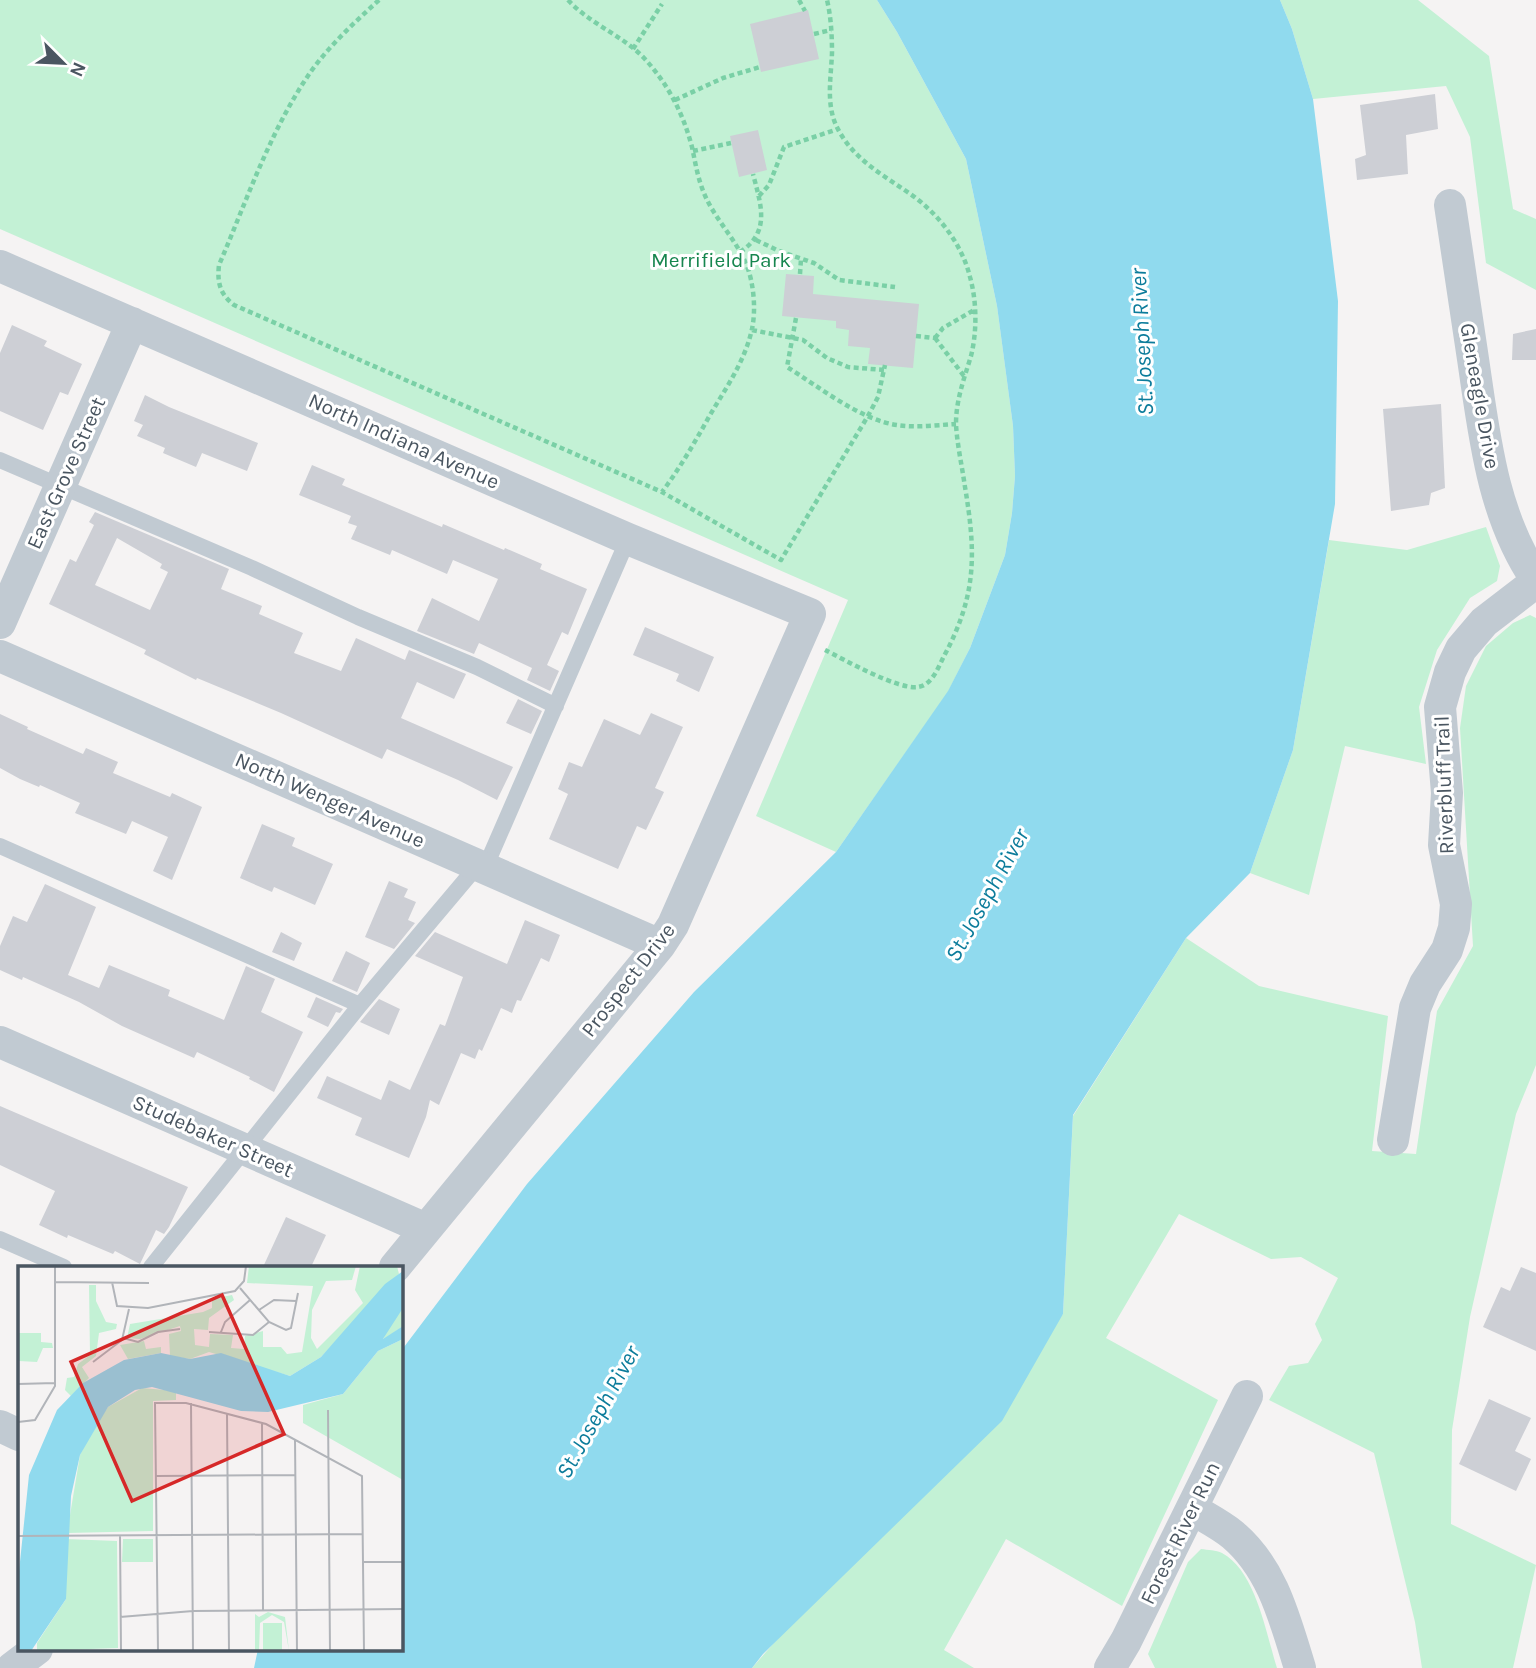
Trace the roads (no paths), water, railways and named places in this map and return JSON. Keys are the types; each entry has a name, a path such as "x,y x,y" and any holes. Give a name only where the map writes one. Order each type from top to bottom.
{"street":[{"name":"Gleneagle Drive","path":"1450,205 1482,422 1494,479 1508,529 1536,580"},
{"name":"North Indiana Avenue","path":"0,266 628,539 804,626"},
{"name":"East Grove Street","path":"0,623 132,323"},
{"name":"Riverbluff Trail","path":"1393,1140 1415,1007 1447,950 1454,928 1456,904 1444,845 1447,793 1440,707 1450,672 1461,649 1483,622 1536,580"},
{"name":"Prospect Drive","path":"396,1266 673,925 804,626"},
{"name":"North Wenger Avenue","path":"0,656 660,944"},
{"name":"Studebaker Street","path":"0,1042 426,1229"},
{"name":"Forest River Run","path":"1110,1668 1248,1396"},
{"path":"1192,1509 1232,1535 1254,1558 1271,1583 1300,1668"},
{"path":"12,1668 36,1650"}],"lane":[{"path":"0,460 265,573 358,617 477,667 556,706"},
{"path":"152,1266 360,1005 481,866 556,706 628,539"},
{"path":"0,846 360,1005"},
{"path":"0,1239 62,1266"}],"water":[{"name":"St. Joseph River","path":"877,0 1280,0 1292,29 1313,99 1338,301 1335,504 1293,750 1250,873 1186,938 1073,1115 1063,1314 1002,1421 763,1654 752,1668 254,1668 258,1650 402,1650 402,1350 527,1184 694,992 836,852 948,691 970,648 1005,555 1015,476 1013,426 997,306 966,159"}],"park label":[{"name":"Merrifield Park","path":"721,260"}]}
